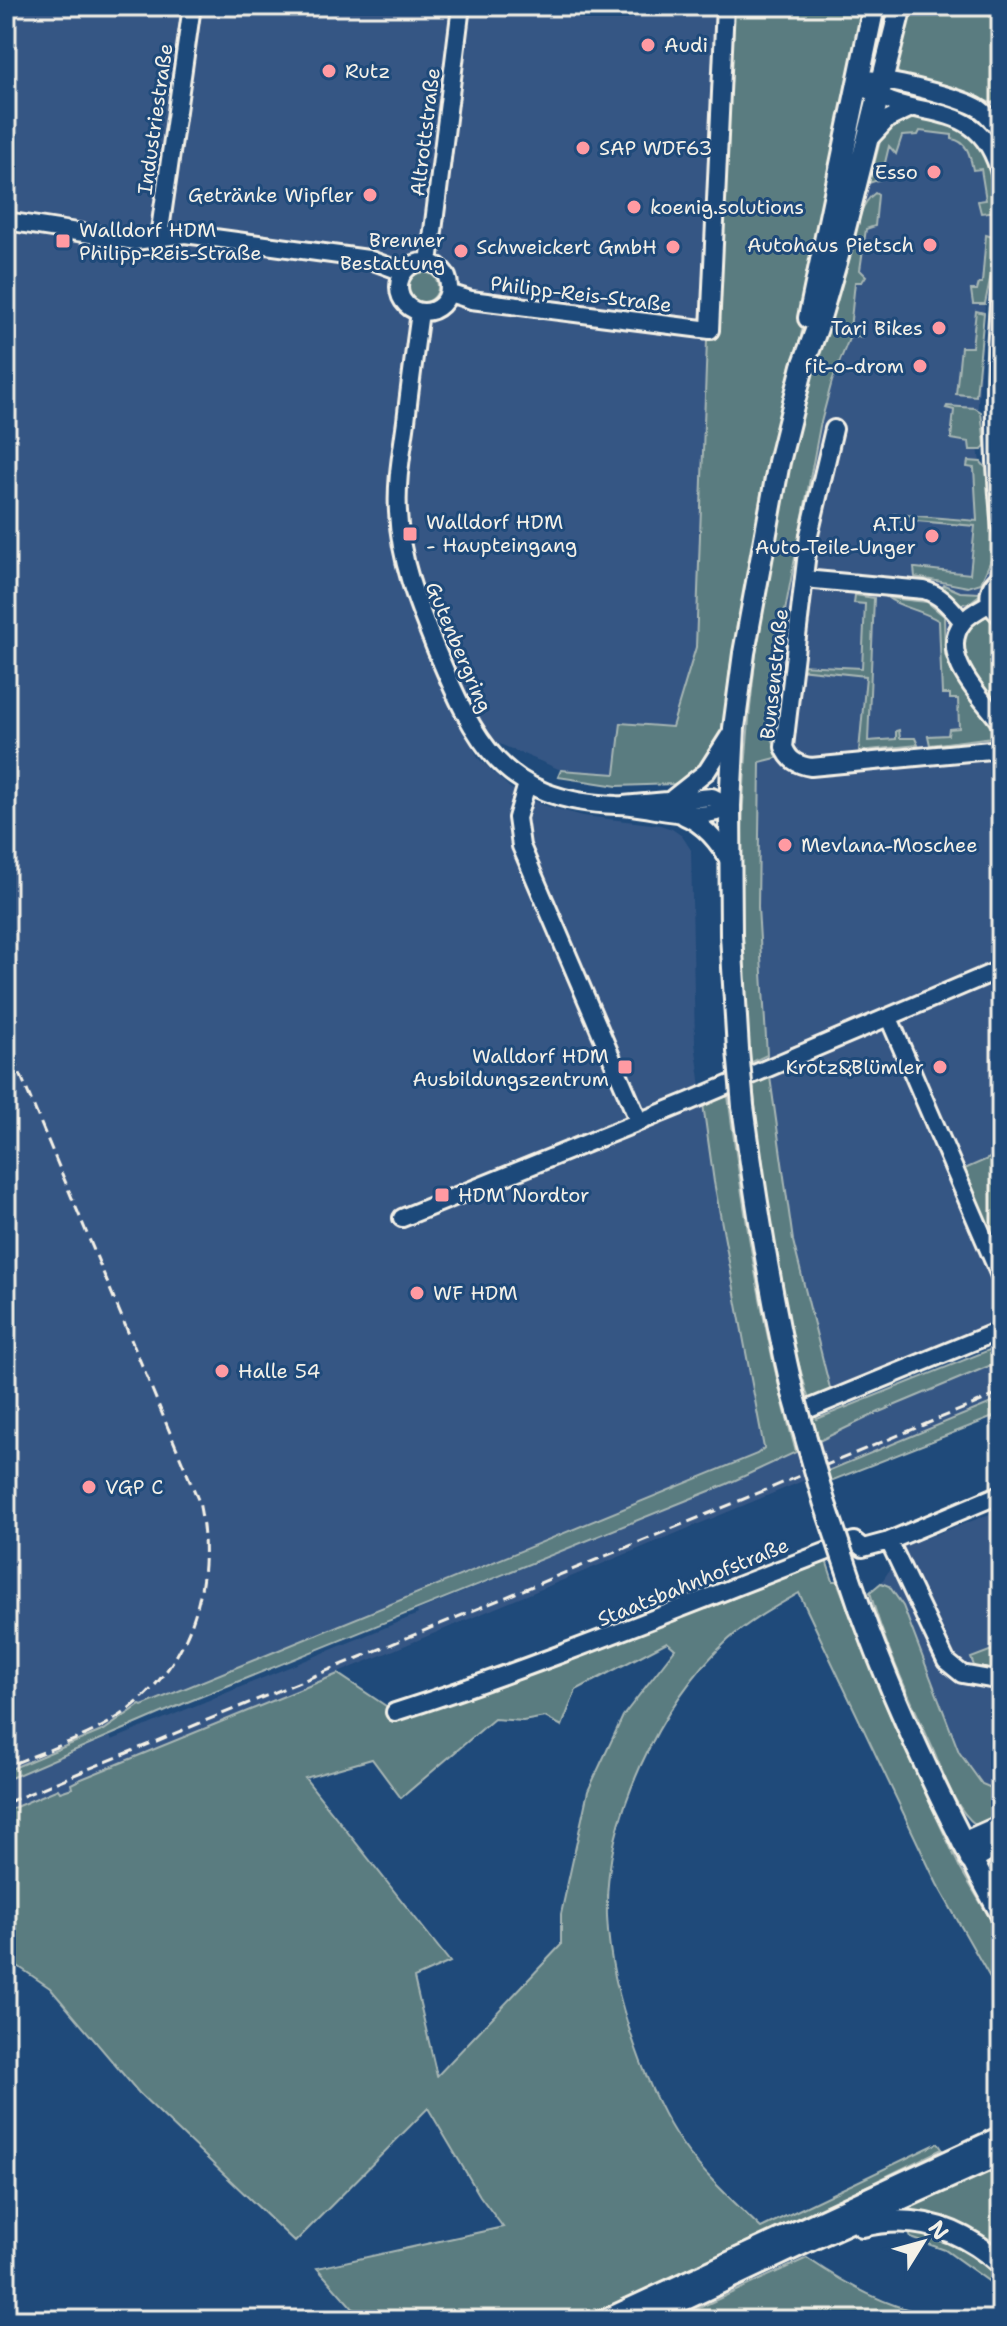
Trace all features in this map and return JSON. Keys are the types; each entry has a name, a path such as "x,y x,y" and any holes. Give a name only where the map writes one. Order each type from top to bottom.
{"main road":[{"path":"803,366 814,290 874,6"},
{"path":"901,6 829,290 803,366 779,462 757,574 734,728 730,806 731,935 743,1106 759,1226 793,1393 824,1501 860,1608 904,1717 967,1851 1001,1914"},
{"path":"967,1851 1001,1826"},
{"path":"967,1851 1001,1842"},
{"path":"1001,1861 1001,1896"},
{"path":"606,2320 1001,2137"},
{"path":"641,2320 1001,2154"},
{"path":"819,2236 881,2221 930,2223 970,2241 1001,2264"}],"street":[{"name":"Industriestraße","path":"159,237 192,6"},
{"name":"Altrottstraße","path":"429,263 461,6"},
{"name":"Philipp-Reis-Straße","path":"449,293 471,300 710,330 725,6"},
{"path":"858,81 880,88 962,101 980,109 994,126 991,146 1001,177"},
{"path":"880,88 911,108 994,126"},
{"path":"864,147 888,119 911,108"},
{"path":"6,221 135,241 185,234 368,259 403,272"},
{"path":"429,263 445,274 449,293 441,306 428,313 405,305 398,289 403,272 415,264 429,263"},
{"path":"1001,280 993,404 994,459 1001,527"},
{"name":"Gutenbergring","path":"420,312 401,460 398,511 407,568 430,635 474,734 498,763 527,784 546,793 623,805 673,806 711,815 730,806"},
{"name":"Bunsenstraße","path":"834,429 809,535 784,747 800,766 811,767 1001,749"},
{"path":"1001,577 992,585 995,609 963,622 956,637 958,660 970,683 1001,723"},
{"path":"804,579 924,590 945,601 963,622"},
{"path":"731,864 724,850 707,831 673,806 707,771 734,728"},
{"path":"527,784 517,818 521,846 639,1122"},
{"path":"402,1218 1001,969"},
{"path":"889,1018 1001,1278"},
{"path":"811,1408 1001,1330"},
{"name":"Staatsbahnhofstraße","path":"395,1712 569,1653 854,1541 863,1548 889,1541 1001,1494"},
{"path":"889,1541 946,1661 962,1674 1001,1681"}],"shaded area":[{"path":"6,6 733,6 718,336 714,341 707,340 696,647 672,727 615,774 561,770 495,742 442,680 478,758 510,788 543,805 583,816 672,829 682,836 691,850 695,1043 714,1182 764,1447 757,1454 653,1498 142,1707 140,1705 104,1730 6,1771"},
{"path":"951,120 999,190 997,245 985,304 976,432 994,570 979,600 966,611 972,625 965,639 1001,712 1001,1153 961,1172 1001,1266 1001,1326 832,1396 793,1241 767,1055 758,907 760,761 780,757 772,738 785,611 863,207 878,145 882,134"},
{"path":"1001,1361 1001,1399 79,1780 60,1793 58,1789 6,1811 6,1780 110,1737 112,1740 727,1484 879,1412"},
{"path":"1001,1510 1001,1792 982,1784 959,1752 903,1606 889,1586 881,1583 905,1546"}],"green space":[{"path":"733,6 868,6 817,238 800,342 776,442 741,629 731,662 722,735 707,762 686,779 674,784 617,786 558,777 561,770 615,774 621,723 672,727 696,647 707,340 718,336"},
{"path":"910,6 1001,6 999,102 901,78 895,67"},
{"path":"914,114 961,124 995,166 999,190 997,211 981,213 978,201 986,200 981,169 973,170 967,150 962,143 952,139 952,135 920,131 918,135 902,136 896,154 889,146 884,167 890,176 869,183 882,134"},
{"path":"875,193 878,195 875,226 866,229 860,270 866,276 862,282 855,282 850,329 858,330 862,337 850,336 832,381 820,426 785,611 772,738 780,757 760,762 758,907 767,1055 750,1063 741,918 742,844 751,695 760,622 771,549 800,405 824,324 848,265 863,207"},
{"path":"986,235 996,238 997,245 985,304 973,304 971,290 977,290 979,283 982,283"},
{"path":"423,272 429,273 437,281 437,293 429,301 423,302 417,301 409,293 408,287 409,281 417,273"},
{"path":"976,311 984,313 976,396 956,394 961,347 972,347"},
{"path":"947,406 975,408 981,412 985,445 982,450 970,450 969,442 951,439 954,410"},
{"path":"968,461 981,462 986,468 995,559 991,560 981,583 968,587 915,577 914,568 970,574 975,526 893,519 894,514 977,521 974,468 967,467"},
{"path":"944,585 960,592 982,593 969,603 961,604 941,590"},
{"path":"855,595 874,598 868,741 896,739 896,731 899,730 900,738 915,738 918,745 859,751 866,676 799,669 799,665 862,668 865,604 854,603"},
{"path":"888,598 927,602 944,616 945,654 952,673 994,732 993,737 930,745 928,736 948,735 949,729 959,728 958,699 942,694 939,621"},
{"path":"985,617 1001,621 1001,712 974,677 964,650 964,638 971,627"},
{"path":"770,1077 793,1241 832,1396 810,1404 781,1300 766,1215 753,1084"},
{"path":"728,1096 756,1275 796,1452 727,1484 185,1703 6,1780 6,1771 104,1730 140,1705 757,1454 764,1448 714,1182 703,1104"},
{"path":"1001,1153 1001,1262 960,1171"},
{"path":"996,1336 1001,1347 1001,1361 879,1412 819,1441 811,1412 817,1419 997,1347"},
{"path":"1001,1399 1001,1414 828,1482 825,1472"},
{"path":"826,1560 893,1723 960,1868 1001,1937 1001,1997 937,1884 799,1593 745,1627 703,1666 659,1730 640,1766 626,1803 615,1841 609,1879 608,1932 620,1998 650,2084 667,2121 682,2144 719,2188 761,2228 938,2143 942,2149 595,2320 363,2320 317,2268 503,2227 480,2196 428,2108 295,2242 139,2093 50,1988 6,1958 6,1811 58,1789 60,1792 72,1788 71,1784 79,1780 338,1674 392,1710 703,1603 707,1609","holes":["667,1642 675,1649 623,1716 588,1791 561,1914 561,1945 437,2076 414,1978 450,1962 305,1778 372,1759 401,1798 494,1719 523,1721 545,1717 562,1726 576,1690"]},
{"path":"881,1583 889,1586 903,1606 959,1752 982,1784 1001,1792 1001,1813 984,1824 976,1825 956,1800 898,1672 870,1592"},
{"path":"1000,1647 1001,1671 975,1668 971,1658"},
{"path":"1001,2160 1001,2256 888,2210"},
{"path":"906,2227 945,2238 980,2258 1001,2274 1001,2290 945,2250 911,2238"},
{"path":"807,2258 852,2286 897,2306 920,2313 970,2319 997,2318 1001,2312 1001,2320 673,2320"}],"railway":[{"path":"6,1040 199,1502 204,1533 200,1593 192,1622 180,1650 164,1675 118,1717 92,1732 6,1767"},
{"path":"6,1803 1001,1393"}],"place":[{"name":"Audi","path":"648,45"},
{"name":"Rutz","path":"329,71"},
{"name":"SAP WDF63","path":"583,148"},
{"name":"Esso","path":"934,172"},
{"name":"Getränke Wipfler","path":"370,195"},
{"name":"koenig.solutions","path":"634,207"},
{"name":"Walldorf HDM Philipp-Reis-Straße","path":"63,241"},
{"name":"Autohaus Pietsch","path":"930,245"},
{"name":"Schweickert GmbH","path":"673,247"},
{"name":"Brenner Bestattung","path":"461,251"},
{"name":"Tari Bikes","path":"939,328"},
{"name":"fit-o-drom","path":"920,366"},
{"name":"Walldorf HDM - Haupteingang","path":"410,534"},
{"name":"A.T.U Auto-Teile-Unger","path":"932,536"},
{"name":"Mevlana-Moschee","path":"785,845"},
{"name":"Walldorf HDM Ausbildungszentrum","path":"625,1067"},
{"name":"Krotz&Blümler","path":"940,1067"},
{"name":"HDM Nordtor","path":"442,1195"},
{"name":"WF HDM","path":"417,1293"},
{"name":"Halle 54","path":"222,1371"},
{"name":"VGP C","path":"89,1487"}]}
